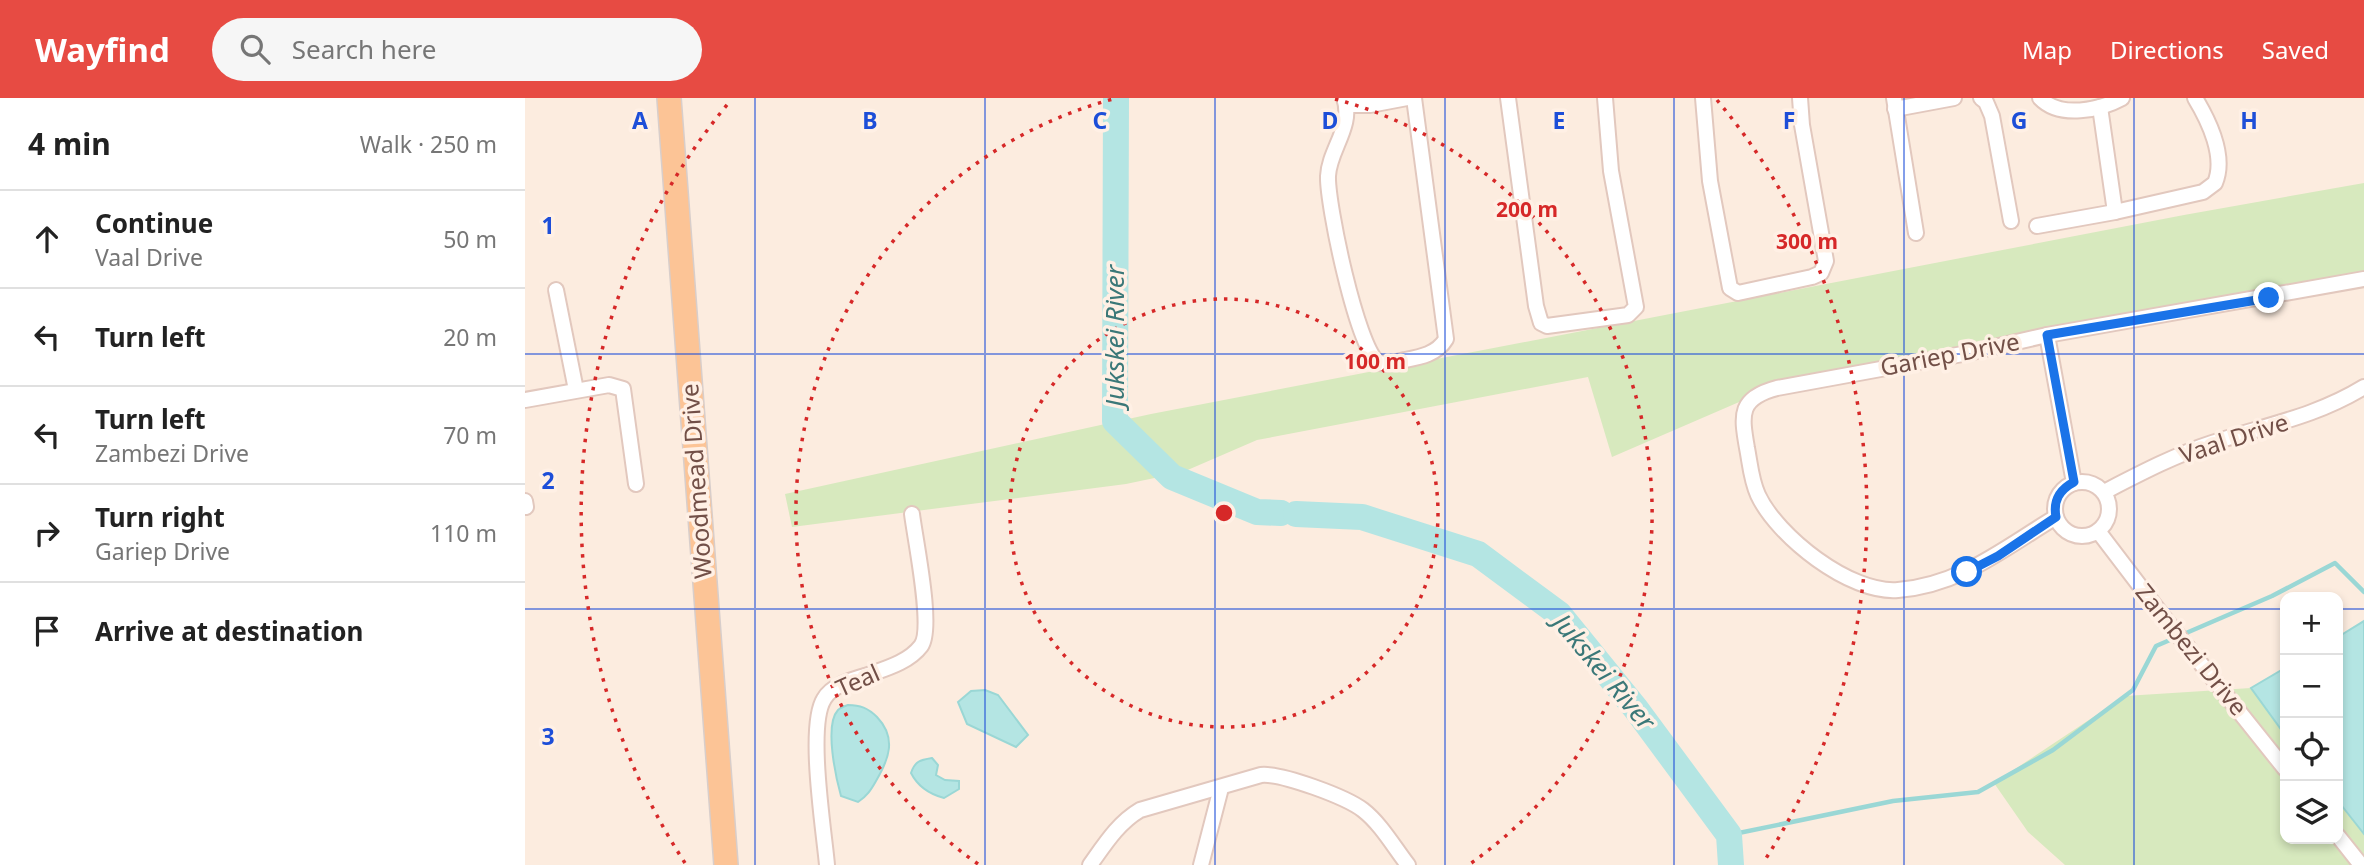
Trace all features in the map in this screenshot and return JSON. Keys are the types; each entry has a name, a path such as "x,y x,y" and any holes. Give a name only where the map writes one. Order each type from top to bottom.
{"main road":[{"name":"Woodmead Drive","path":"669,98 726,865"}],"street":[{"path":"1407,98 1370,105 1345,101 1347,113 1328,173 1331,209 1353,304 1371,352 1379,362 1386,364 1432,353 1442,346 1446,339 1414,98"},
{"path":"1508,98 1536,306 1541,323 1547,326 1621,316 1636,307 1611,171 1605,98"},
{"path":"1703,98 1710,181 1730,288 1738,293 1812,277 1821,273 1826,261 1802,125 1800,98"},
{"path":"1916,233 1895,103 1954,98"},
{"path":"1981,98 1986,102 1992,116 2011,221"},
{"path":"2039,98 2053,106 2071,111 2100,107 2122,98"},
{"path":"2037,226 2203,192 2215,183 2219,165 2215,142 2209,123 2195,98"},
{"path":"2100,107 2115,212"},
{"name":"Gariep Drive","path":"2056,517 1998,556 1951,578 1895,590 1858,583 1829,570 1778,522 1760,499 1753,481 1742,414 1747,404 1760,393 1777,388 1968,353 2047,335 2269,298 2364,279"},
{"path":"556,290 576,390"},
{"path":"2047,335 2074,482"},
{"path":"525,400 617,385 622,389 636,484"},
{"name":"Vaal Drive","path":"2104,492 2181,454 2302,417 2333,405 2364,387"},
{"path":"2074,482 2094,484 2104,492 2109,506 2103,526 2089,535 2079,536 2061,526 2056,517 2056,500 2060,492 2074,482"},
{"name":"Teal","path":"827,865 817,737 820,709 824,697 836,688 901,662 925,641 927,620 912,514"},
{"name":"Zambezi Drive","path":"2098,531 2280,763"},
{"path":"1090,865 1114,832 1133,814 1261,775 1273,774 1357,806 1370,816 1408,865"},
{"path":"1201,865 1221,788"},
{"path":"2343,842 2361,865"}],"green space":[{"path":"2364,183 2364,279 1760,393 1612,457 1588,377 1257,440 1183,472 1126,484 792,527 785,494 1151,414 2184,215"},
{"path":"2251,688 2280,726 2280,844 2343,844 2343,807 2364,833 2364,865 2065,865 2028,832 1994,783 2125,696"}],"water":[{"path":"2364,621 2364,834 2343,807 2343,634"},
{"path":"2280,671 2280,728 2251,688"},
{"path":"985,690 998,695 1028,735 1016,747 967,724 958,702 971,691"},
{"path":"848,705 864,708 874,714 883,725 889,741 881,773 869,793 858,802 841,796 832,752 834,717 838,710"},
{"path":"932,758 938,765 936,775 945,780 959,781 959,789 944,798 925,789 911,773 919,762"}],"waterway":[{"name":"Jukskei River","path":"1116,98 1115,421 1172,477 1257,512 1281,513"},
{"name":"Jukskei River","path":"1296,514 1362,517 1478,554 1559,614 1636,709 1729,835 1731,865"},
{"path":"1729,835 1893,801 1978,792 2053,750 2133,690 2156,646 2272,596 2335,563 2364,592"}],"route":[{"path":"1967,572 1998,556 2056,517 2056,500 2060,492 2074,482 2047,335 2269,298"}]}
